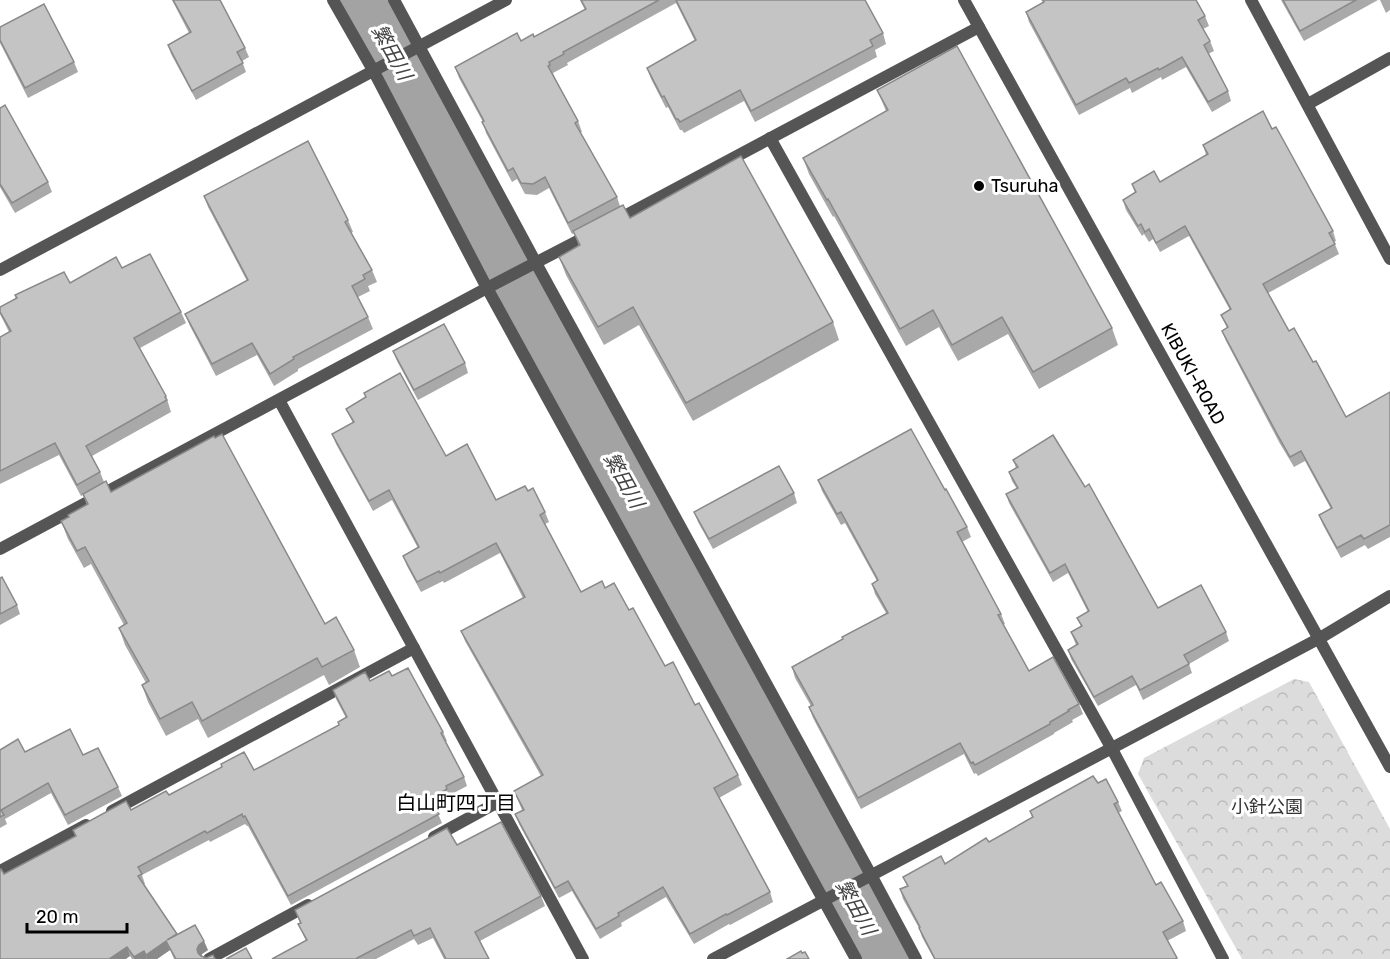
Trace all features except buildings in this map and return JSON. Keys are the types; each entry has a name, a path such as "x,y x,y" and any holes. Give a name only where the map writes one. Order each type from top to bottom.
{"street":[{"path":"333,0 856,959"},
{"path":"394,0 535,264 916,959"},
{"path":"0,270 506,0"},
{"name":"KIBUKI-ROAD","path":"964,0 1390,766"},
{"path":"1251,0 1390,259"},
{"path":"0,549 979,27"},
{"path":"1308,105 1390,58"},
{"path":"770,138 1112,749 1223,959"},
{"path":"279,400 583,959"},
{"path":"712,959 1320,638 1390,596"},
{"path":"0,871 414,648"},
{"path":"425,841 498,802"},
{"path":"209,959 322,897"}],"green space":[{"name":"小針公園","path":"1294,679 1309,682 1390,829 1390,959 1242,959 1138,774 1144,758"}],"waterway":[{"name":"繁田川","path":"364,0 884,959"}],"place":[{"name":"Tsuruha","path":"979,186"}],"district":[{"name":"白山町四丁目","path":"456,803"}]}
